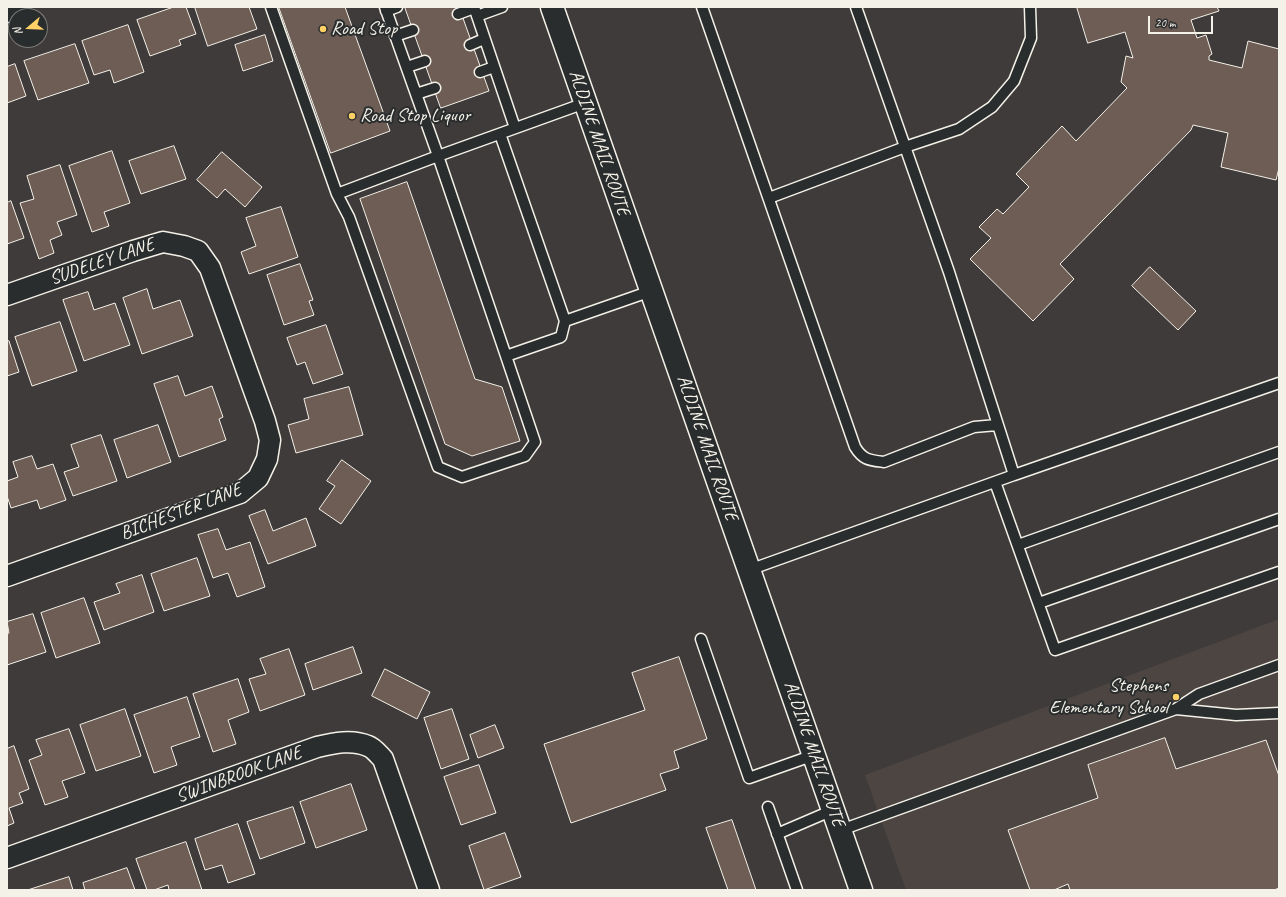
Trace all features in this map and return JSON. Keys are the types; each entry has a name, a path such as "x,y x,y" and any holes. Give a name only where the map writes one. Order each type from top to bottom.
{"main road":[{"name":"ALDINE MAIL ROUTE","path":"552,7 861,890"}],"street":[{"path":"7,12 20,7"},
{"name":"SUDELEY LANE","path":"7,295 133,250 163,242 184,246 198,251 210,268 236,338"},
{"name":"BICHESTER LANE","path":"7,576 240,493 258,478 267,459 270,440 265,421 236,338"},
{"name":"SWINBROOK LANE","path":"7,858 318,747 333,743 351,742 369,746 383,759 429,890"}],"lane":[{"path":"271,7 338,194 349,217 438,467 462,477 526,456 535,442 438,156 386,9 397,7"},
{"path":"458,14 475,10 502,7"},
{"path":"702,7 855,447 860,455 869,460 884,462 974,427 998,425"},
{"path":"856,7 949,272 1014,475"},
{"path":"769,198 905,147 959,129 992,107 1014,81 1031,38 1030,7"},
{"path":"475,10 515,128"},
{"path":"395,36 413,30"},
{"path":"470,45 484,39"},
{"path":"406,67 424,61"},
{"path":"480,72 494,67"},
{"path":"416,94 435,88"},
{"path":"338,194 585,103"},
{"path":"500,134 565,321 561,337 506,356"},
{"path":"565,321 651,291"},
{"path":"749,570 1014,475 1279,383"},
{"path":"1018,545 1279,452"},
{"path":"995,482 1055,650 1279,572"},
{"path":"1038,603 1279,519"},
{"path":"701,639 749,778 814,755"},
{"path":"841,830 1176,709 1199,694 1279,665"},
{"path":"1176,709 1236,715 1279,713"},
{"path":"768,807 797,890"},
{"path":"778,834 833,810"}],"shaded area":[{"name":"Stephens Elementary School","path":"1279,619 1279,890 906,890 865,775"}],"building":[{"path":"174,7 186,7 196,34 179,40 181,45 150,56 137,20"},
{"path":"195,7 249,7 257,29 208,46"},
{"path":"279,7 345,7 390,131 331,153"},
{"path":"405,7 459,7 489,91 441,108"},
{"path":"1077,7 1217,7 1219,11 1191,20 1197,38 1206,35 1212,54 1209,56 1209,60 1242,68 1248,41 1279,49 1279,168 1276,180 1221,167 1228,133 1193,125 1191,130 1060,264 1074,279 1033,321 970,259 991,238 979,227 997,209 1003,214 1029,187 1016,174 1062,126 1076,141 1127,88 1121,82 1126,56 1133,58 1125,32 1088,43"},
{"path":"128,25 144,72 114,83 110,70 94,75 82,41"},
{"path":"265,35 273,61 243,71 235,45"},
{"path":"75,44 89,83 38,100 24,61"},
{"path":"15,64 26,96 7,103 7,67"},
{"path":"174,146 186,179 141,194 129,161"},
{"path":"112,151 130,203 104,212 109,226 92,232 69,166"},
{"path":"222,152 262,187 245,207 225,189 217,198 197,180"},
{"path":"60,165 77,215 57,222 62,235 50,240 54,253 39,259 20,203 34,199 27,176"},
{"path":"407,182 475,379 502,387 520,441 472,456 445,444 360,199"},
{"path":"11,201 24,238 7,244 7,203"},
{"path":"281,207 298,257 249,274 241,252 256,246 246,218"},
{"path":"300,264 313,300 309,301 314,315 284,325 267,275"},
{"path":"1150,267 1196,311 1178,330 1132,286"},
{"path":"147,289 153,309 180,300 193,336 142,354 123,298"},
{"path":"88,292 94,310 115,303 130,345 84,361 63,300"},
{"path":"60,322 77,371 32,386 15,337"},
{"path":"326,325 343,374 313,384 305,362 297,365 287,338"},
{"path":"9,341 19,372 7,376 7,342"},
{"path":"178,376 185,396 212,386 223,417 219,419 226,440 179,457 154,384"},
{"path":"349,387 363,435 296,453 288,425 309,419 304,399"},
{"path":"158,425 171,462 127,478 114,440"},
{"path":"101,435 117,481 73,496 64,472 79,467 71,445"},
{"path":"32,456 37,469 53,464 66,500 40,509 37,500 11,508 7,496 7,481 18,477 13,462"},
{"path":"342,460 371,481 341,524 319,509 335,486 327,481"},
{"path":"265,510 273,531 306,518 316,546 268,564 249,516"},
{"path":"218,529 226,550 250,542 265,587 237,597 228,573 213,578 198,535"},
{"path":"197,558 210,596 164,611 151,574"},
{"path":"142,575 154,612 104,630 94,602 120,593 116,584"},
{"path":"84,598 100,643 56,658 41,613"},
{"path":"33,614 46,652 7,665 7,634 9,633 7,622"},
{"path":"353,647 362,673 313,690 305,664"},
{"path":"289,649 305,695 260,711 249,679 266,674 260,659"},
{"path":"679,657 707,739 674,751 679,768 660,774 666,790 571,823 544,744 645,710 632,673"},
{"path":"385,669 430,692 417,719 372,696"},
{"path":"238,679 249,712 228,720 236,744 213,752 193,694"},
{"path":"187,697 200,737 171,747 177,765 154,773 134,715"},
{"path":"125,709 141,756 96,771 80,725"},
{"path":"452,709 469,759 441,769 424,718"},
{"path":"495,725 504,748 478,758 470,735"},
{"path":"69,729 85,773 62,781 68,797 45,805 29,760 42,755 36,740"},
{"path":"1165,738 1176,769 1266,740 1279,776 1279,888 1274,890 1070,890 1068,884 1054,890 1030,890 1008,830 1098,798 1088,765"},
{"path":"14,746 29,789 19,793 23,803 9,808 14,823 7,826 7,749"},
{"path":"479,765 496,813 461,825 444,777"},
{"path":"351,784 367,830 316,848 300,802"},
{"path":"293,807 305,843 260,859 247,822"},
{"path":"732,820 756,890 728,890 706,828"},
{"path":"238,824 255,874 228,883 222,865 205,870 195,839"},
{"path":"505,833 521,877 484,890 469,846"},
{"path":"186,842 202,890 169,890 168,885 154,890 147,890 136,859"},
{"path":"127,868 135,890 85,890 83,883"},
{"path":"69,877 73,890 28,890"}],"place":[{"name":"Road Stop","path":"323,29"},
{"name":"Road Stop Liquor","path":"352,116"},
{"name":"Stephens Elementary School","path":"1176,697"}]}
